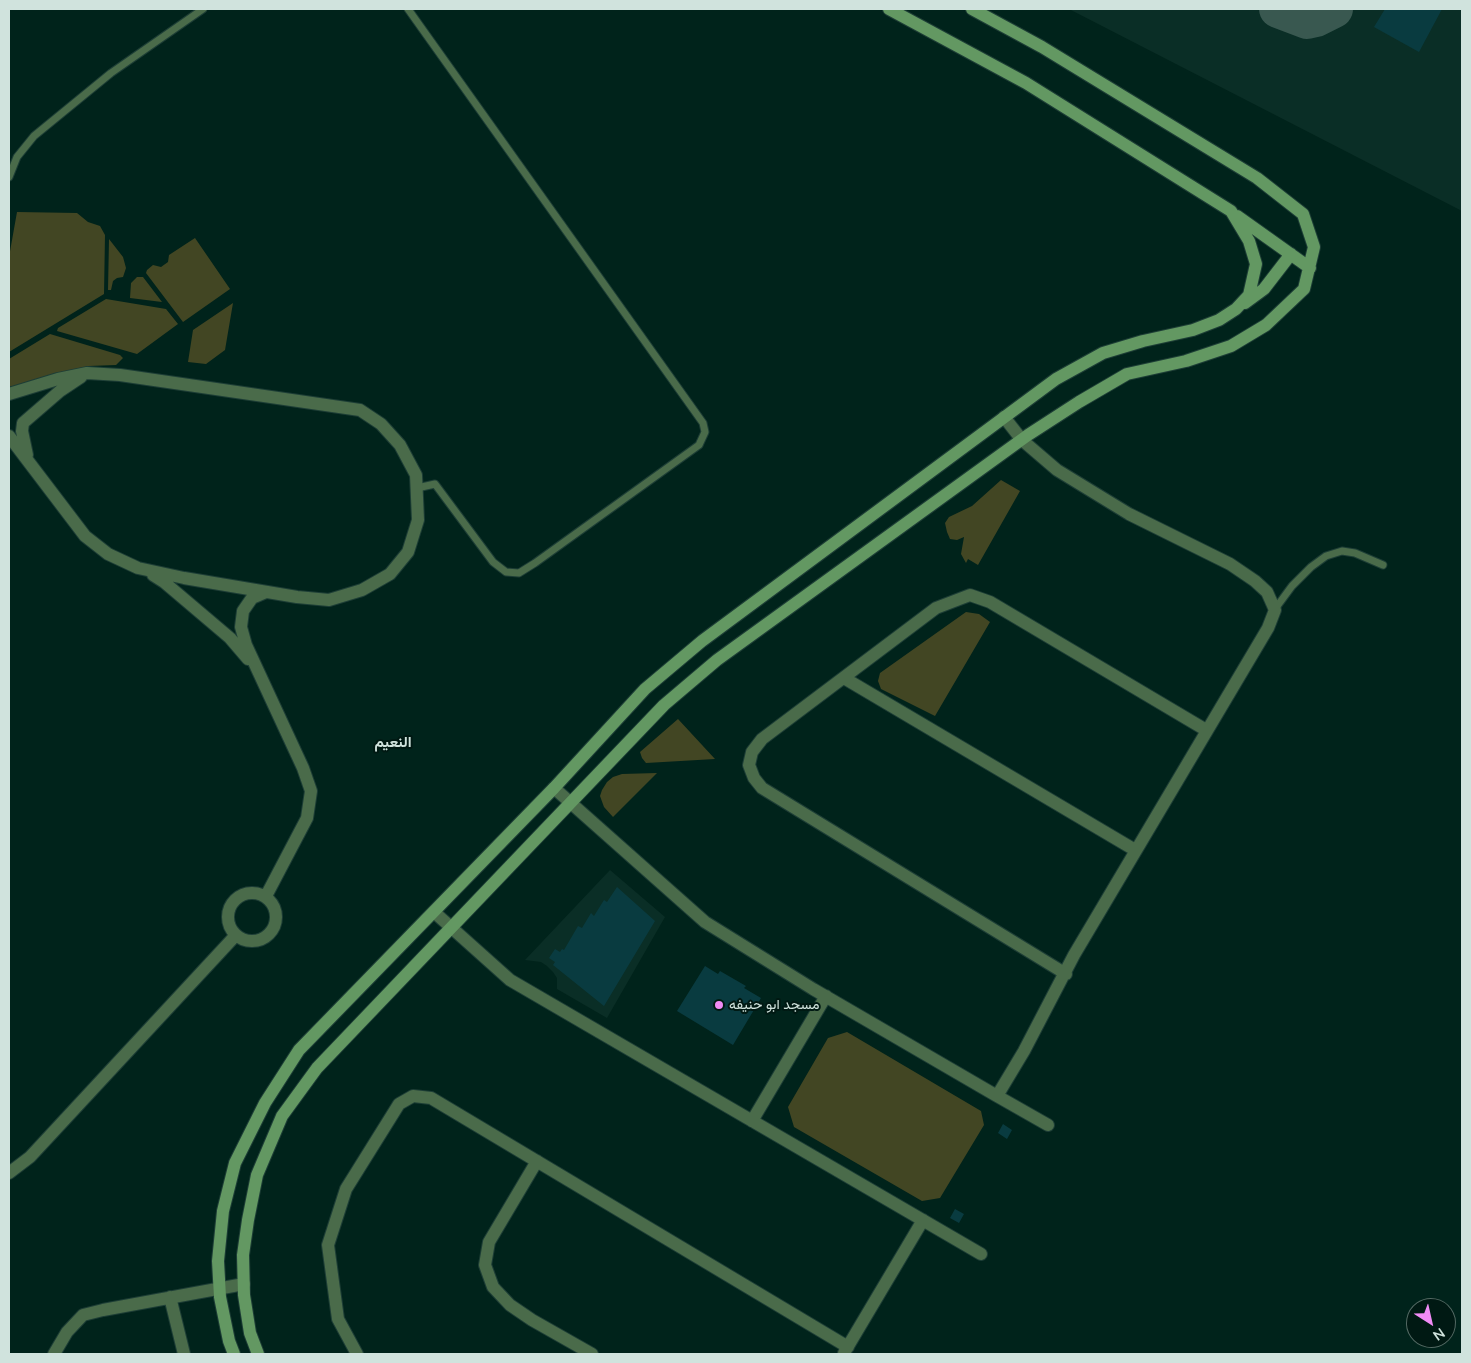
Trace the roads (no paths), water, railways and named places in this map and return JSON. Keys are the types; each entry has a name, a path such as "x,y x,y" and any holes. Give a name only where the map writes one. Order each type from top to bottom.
{"main road":[{"path":"889,9 1026,83 1231,212 1310,268"},
{"path":"258,1354 250,1333 244,1284 243,1255 257,1175 282,1116 317,1068 664,705 716,660 1022,440 1079,402 1127,374 1186,361 1232,346 1266,325 1304,289 1314,247 1303,214 1257,178 1046,49 972,9"},
{"path":"1231,212 1249,241 1256,264 1249,295 1237,308"},
{"path":"234,1354 229,1341 220,1288 218,1261 223,1211 235,1162 265,1103 299,1050 554,788 645,689 702,641 1056,379 1103,353 1142,341 1193,330 1219,320 1264,290 1291,254"}],"street":[{"path":"28,460 22,431 23,423 60,391 88,373"},
{"path":"9,394 58,379 88,373 120,374 360,410 381,424 400,444 416,475 418,520 408,552 390,574 362,590 329,600 191,580 143,569"},
{"path":"997,1096 1024,1052 1066,974 1074,955 1268,628 1275,610 1267,592 1255,581 1230,564 1129,514 1057,470 1022,440 1004,417"},
{"path":"9,436 86,536 108,554 143,569 164,582 230,638 258,670"},
{"path":"266,592 252,598 243,611 241,627 246,645 303,768 311,791 307,818 266,896"},
{"path":"1066,974 762,788 754,778 750,765 752,752 762,739 936,608 970,595 990,602 1206,730"},
{"path":"844,678 1136,850"},
{"path":"554,788 705,922 826,996 1048,1125"},
{"path":"250,892 266,896 276,908 276,924 272,931 266,937 251,941 236,935 228,921 231,905 242,894 250,892"},
{"path":"434,912 510,980 981,1254"},
{"path":"9,1173 30,1157 236,935"},
{"path":"752,1122 826,996"},
{"path":"357,1354 338,1319 328,1245 346,1189 399,1104 413,1096 431,1098 846,1351 923,1220"},
{"path":"537,1161 489,1242 485,1265 493,1287 510,1305 532,1320 592,1354"},
{"path":"54,1354 68,1332 83,1315 244,1284"},
{"path":"170,1297 184,1354"}],"lane":[{"path":"9,177 17,156 34,136 111,73 203,9"},
{"path":"408,9 703,423 705,432 699,445 519,573 506,572 493,562 434,484 417,488"},
{"path":"1275,610 1292,586 1311,567 1326,556 1342,551 1355,553 1383,565"}],"place":[{"name":"مسجد ابو حنيفه","path":"719,1005"}],"district":[{"name":"النعيم","path":"393,742"}]}
